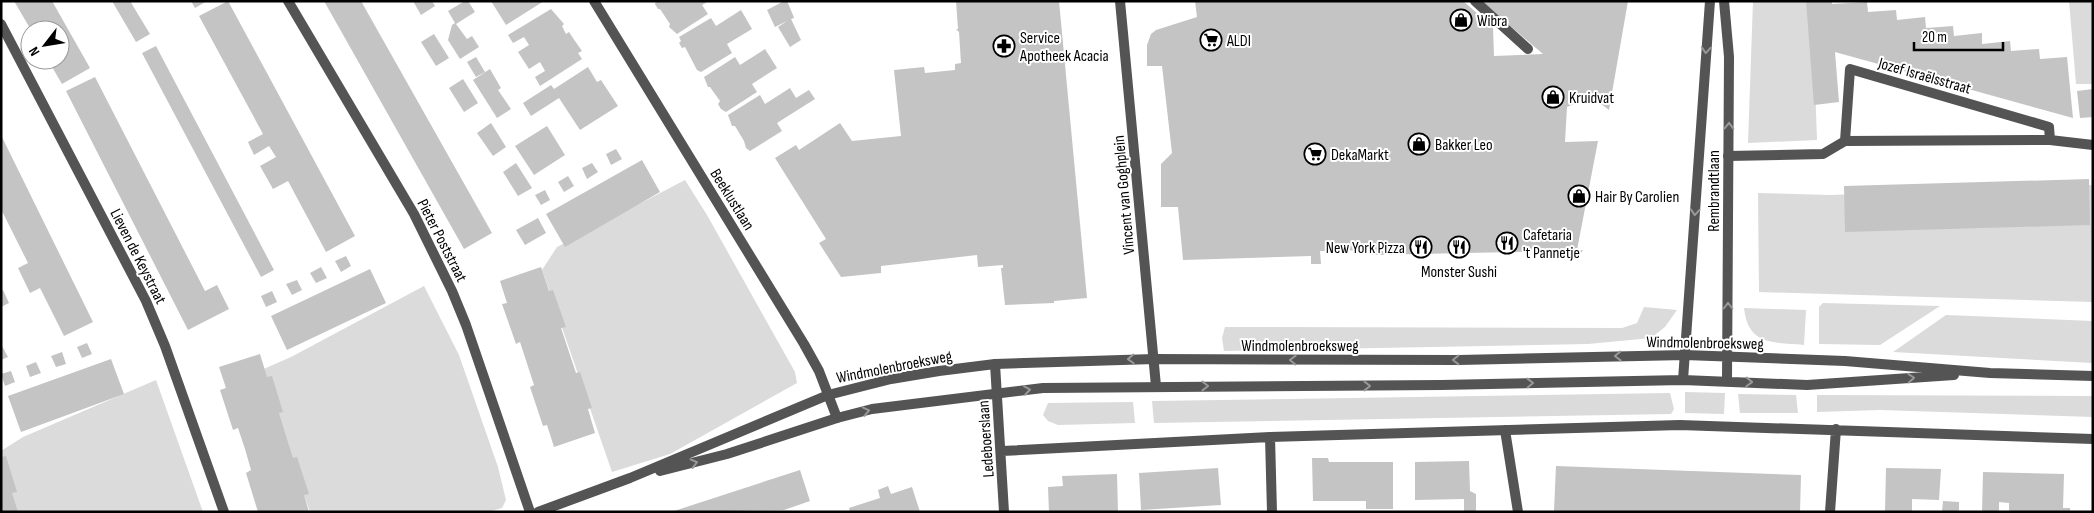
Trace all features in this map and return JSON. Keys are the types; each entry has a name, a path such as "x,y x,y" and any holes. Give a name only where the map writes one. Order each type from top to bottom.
{"street":[{"name":"Pieter Poststraat","path":"288,1 414,214 452,291 466,325 530,512"},
{"name":"Beeklustlaan","path":"594,1 775,295 818,371 837,418"},
{"name":"Vincent van Goghplein","path":"1120,1 1156,386"},
{"path":"1475,1 1528,49"},
{"name":"Rembrandtlaan","path":"1683,380 1710,1"},
{"name":"Rembrandtlaan","path":"1724,1 1729,57 1727,382"},
{"name":"Lieven de Keystraat","path":"1,24 146,301 165,346 224,512"},
{"name":"Jozef Israëlsstraat","path":"1845,141 1850,69 2050,127 2050,140"},
{"path":"1728,156 1823,154 1845,141 2050,140 2093,145"},
{"name":"Windmolenbroeksweg","path":"538,512 630,478 828,395 901,378 995,364 1154,359 1459,360 1728,355 1845,361 1990,373 2093,376"},
{"name":"Ledeboerslaan","path":"995,364 1002,451 1004,512"},
{"name":"Windmolenbroeksweg","path":"630,478 727,454 837,418 880,408 1043,388 1441,385 1683,380 1807,385 1990,373"},
{"path":"1002,451 1270,437 1680,425 2093,439"},
{"path":"1830,512 1836,429"},
{"path":"1505,430 1518,512"},
{"path":"1270,437 1272,512"}],"shaded area":[{"path":"1753,1 1812,1 1817,140 1748,143"},
{"path":"2069,1 2093,1 2093,84 2076,84"},
{"path":"685,180 707,215 795,372 797,383 670,454 612,472 542,270 557,247"},
{"path":"2093,185 2093,302 1759,292 1758,193 1830,195"},
{"path":"424,286 459,355 498,467 506,500 502,508 487,512 310,512 259,371 291,357"},
{"path":"1823,303 1940,306 1880,345 1819,344 1819,307"},
{"path":"1644,307 1677,310 1665,327 1651,338 1588,344 1224,351 1222,338 1225,327 1622,328 1637,323"},
{"path":"1744,308 1806,310 1804,345 1773,342 1757,336 1746,320"},
{"path":"1946,315 2093,321 2093,363 1893,352"},
{"path":"156,380 203,512 14,512 1,472 1,451 23,437"},
{"path":"1685,392 1725,393 1724,414 1685,413"},
{"path":"1670,393 1674,409 1671,414 1154,423 1152,401"},
{"path":"1738,394 1796,395 1798,413 1740,413"},
{"path":"1817,395 2093,396 2093,417 1880,410 1817,412"},
{"path":"1133,402 1135,423 1058,425 1048,421 1043,415 1048,403"}],"building":[{"path":"14,1 52,1 63,20 25,20"},
{"path":"112,1 130,1 150,34 136,42"},
{"path":"191,1 207,1 195,8"},
{"path":"228,1 355,236 326,252 288,181 273,189 260,166 276,157 269,146 254,155 248,142 263,134 199,16"},
{"path":"324,1 361,1 492,233 464,249"},
{"path":"413,1 432,1 435,6 421,15"},
{"path":"468,1 475,12 456,24 467,39 472,36 479,47 460,59 448,40 452,25 455,23 448,11"},
{"path":"491,1 544,1 506,25"},
{"path":"656,1 709,1 702,5 708,14 677,34 669,27 670,24 655,4"},
{"path":"787,1 794,18 791,19 801,40 790,47 778,27 787,21 775,27 767,10"},
{"path":"956,1 1059,1 1087,298 1054,301 1054,303 1005,305 1001,268 1003,268 1003,265 978,267 977,255 881,266 881,273 841,277 819,243 826,239 775,158 796,145 799,150 840,123 852,141 901,136 894,70 924,67 925,73 955,70 955,64 961,63 959,32 956,29 958,29"},
{"path":"1195,1 1463,1 1493,27 1494,56 1543,54 1481,1 1628,1 1609,110 1587,93 1581,101 1567,107 1565,142 1598,141 1577,250 1583,250 1581,253 1566,253 1567,251 1371,255 1370,250 1320,251 1321,264 1311,264 1311,256 1183,260 1178,207 1161,207 1161,164 1172,153 1162,66 1147,66 1147,45 1151,34 1156,30 1197,17"},
{"path":"1806,1 1832,1 1832,4 1867,2 1868,12 1896,10 1897,20 1925,17 1926,28 1953,26 1954,36 1982,33 1982,44 2010,41 2011,51 2039,49 2040,59 2067,57 2073,118 1835,52 1839,102 1814,105"},
{"path":"551,9 564,24 562,26 566,34 569,32 582,51 578,53 582,59 540,86 535,77 545,71 540,62 529,69 518,52 529,45 524,37 513,43 508,35"},
{"path":"741,10 752,29 727,44 732,53 701,72 697,70 685,47 682,48 679,43 681,41 679,37 711,18 716,26"},
{"path":"70,33 90,68 62,84 54,70 70,70"},
{"path":"434,34 449,58 436,66 421,42"},
{"path":"156,46 274,270 261,277 142,53"},
{"path":"765,49 777,68 752,84 757,92 726,112 721,109 718,104 720,101 710,87 708,87 704,77 735,57 740,65"},
{"path":"476,57 485,72 476,77 467,62"},
{"path":"588,67 597,82 601,80 618,106 580,130 559,98 531,116 523,103 551,85 554,89"},
{"path":"490,69 501,88 498,90 511,109 497,118 473,80"},
{"path":"95,77 205,291 217,285 229,309 188,330 66,91"},
{"path":"463,79 478,103 464,112 449,88"},
{"path":"790,88 796,98 809,90 815,99 777,123 782,131 750,151 746,148 735,126 732,126 728,115 760,95 765,104"},
{"path":"2093,89 2093,117 2080,118 2077,91"},
{"path":"491,123 506,147 493,156 477,133"},
{"path":"547,126 565,155 534,175 515,146"},
{"path":"1,135 93,322 64,336 40,288 30,293 18,268 28,263 1,209"},
{"path":"616,149 622,159 611,165 606,154"},
{"path":"642,160 660,192 565,247 546,214"},
{"path":"516,163 532,188 518,196 503,172"},
{"path":"592,163 598,172 587,179 582,168"},
{"path":"568,176 574,186 564,192 558,182"},
{"path":"2089,179 2090,225 1845,232 1844,186"},
{"path":"545,190 550,200 541,205 535,195"},
{"path":"538,218 546,233 525,245 516,230"},
{"path":"346,256 351,266 341,272 335,261"},
{"path":"321,267 327,278 316,283 310,273"},
{"path":"541,267 549,291 553,290 566,327 561,328 576,373 580,372 592,408 588,409 595,433 554,447 547,425 543,426 530,387 534,385 520,342 516,344 502,304 507,303 500,281"},
{"path":"370,269 386,303 287,350 271,316"},
{"path":"297,280 302,290 292,295 286,284"},
{"path":"3,290 9,303 1,307 1,291"},
{"path":"272,291 277,302 266,307 261,296"},
{"path":"87,343 92,354 82,358 77,347"},
{"path":"1,344 8,357 1,360"},
{"path":"62,352 66,364 56,367 51,356"},
{"path":"260,354 267,377 272,376 283,412 279,413 286,436 293,458 297,457 309,494 304,495 309,512 258,512 246,473 251,470 245,449 238,428 233,430 220,390 226,388 219,367"},
{"path":"111,359 124,394 21,432 8,396"},
{"path":"36,362 41,373 30,377 26,366"},
{"path":"11,371 15,382 5,386 1,374"},
{"path":"6,456 17,492 12,493 18,512 1,512 1,457"},
{"path":"1312,458 1328,458 1329,462 1393,462 1393,509 1366,509 1366,501 1313,501"},
{"path":"1469,461 1470,491 1476,494 1476,512 1464,512 1464,499 1415,500 1415,462"},
{"path":"1556,466 1801,475 1800,512 1554,511"},
{"path":"1218,468 1221,505 1141,510 1139,473"},
{"path":"1886,468 1941,469 1939,500 1912,499 1912,512 1885,512"},
{"path":"800,470 810,501 784,510 671,512"},
{"path":"1983,472 2064,474 2063,508 2070,508 2070,512 2009,512 2009,503 1999,502 1999,512 1982,512"},
{"path":"1117,474 1118,512 1049,512 1048,487 1063,486 1062,476"},
{"path":"888,486 891,494 912,487 920,512 850,512 849,508 880,498 878,490"},
{"path":"1943,501 1959,502 1959,512 1942,512"}],"place":[{"name":"Wibra","path":"1461,20"},
{"name":"ALDI","path":"1211,40"},
{"name":"Service Apotheek Acacia","path":"1004,46"},
{"name":"Kruidvat","path":"1553,97"},
{"name":"Bakker Leo","path":"1419,144"},
{"name":"DekaMarkt","path":"1315,154"},
{"name":"Hair By Carolien","path":"1579,196"},
{"name":"Cafetaria 't Pannetje","path":"1507,243"},
{"name":"New York Pizza","path":"1421,247"},
{"name":"Monster Sushi","path":"1459,247"}]}
